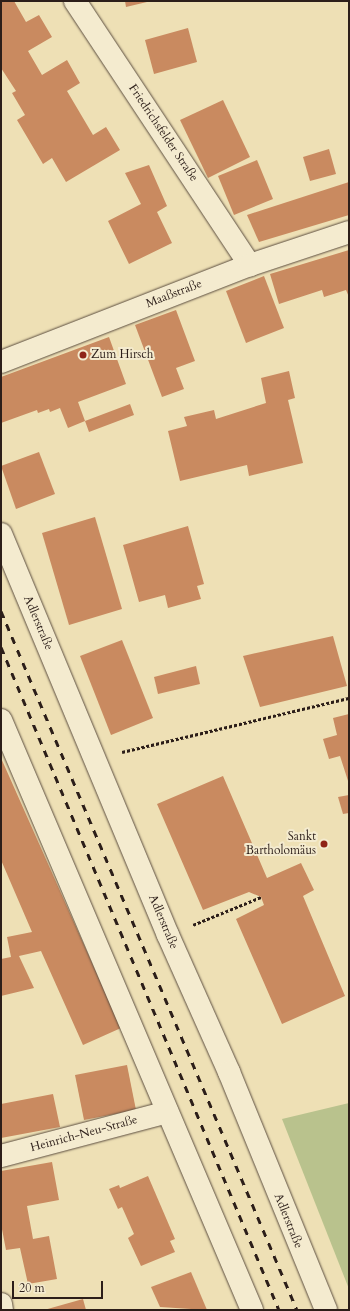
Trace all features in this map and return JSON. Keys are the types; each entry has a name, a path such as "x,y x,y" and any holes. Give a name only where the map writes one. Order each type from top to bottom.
{"street":[{"name":"Friedrichsfelder Straße","path":"75,1 250,265"},
{"name":"Maaßstraße","path":"1,362 250,265 349,232"},
{"name":"Adlerstraße","path":"1,534 168,935 229,1072 326,1310"},
{"path":"1,720 252,1310"},
{"name":"Heinrich-Neu-Straße","path":"1,1156 167,1112"},
{"path":"1,1304 2,1310"}],"path":[{"path":"96,761 349,698"},
{"path":"168,935 261,897"}],"green space":[{"path":"349,1103 349,1289 282,1119"}],"building":[{"path":"1,1 14,1 26,22 39,15 52,37 28,51 42,75 67,60 80,83 67,91 93,135 106,127 120,150 66,182 52,158 43,164 17,120 25,115 12,93 16,91 1,68"},
{"path":"125,1 146,1 147,2 126,7"},
{"path":"188,28 197,62 154,74 145,40"},
{"path":"223,100 250,157 208,178 180,120"},
{"path":"329,149 336,174 310,181 303,157"},
{"path":"257,160 273,199 234,215 218,176"},
{"path":"149,165 167,206 157,212 172,243 129,264 108,221 141,204 125,173"},
{"path":"349,182 349,215 259,242 247,215"},
{"path":"349,250 349,297 346,290 324,297 322,290 279,304 270,274"},
{"path":"264,276 284,328 246,343 226,291"},
{"path":"176,310 195,361 176,368 184,389 162,397 135,325"},
{"path":"109,337 126,384 78,402 85,421 68,428 60,408 50,412 49,409 38,413 37,410 1,423 1,377"},
{"path":"289,371 295,398 288,400 303,463 249,476 247,465 180,481 168,431 187,426 184,417 214,410 216,419 266,403 261,378"},
{"path":"130,404 134,415 89,432 85,421"},
{"path":"39,452 55,494 16,509 1,466"},
{"path":"95,517 122,609 69,625 42,533"},
{"path":"188,526 204,584 197,586 201,599 168,608 165,595 139,602 123,545"},
{"path":"333,636 347,686 260,707 243,656"},
{"path":"122,640 153,718 111,735 80,656"},
{"path":"196,666 200,684 158,694 154,677"},
{"path":"349,714 349,784 340,756 329,759 323,739 337,735 333,718"},
{"path":"1,758 121,1028 83,1045 41,951 19,956 34,988 1,996 1,959 11,957 7,937 32,932 1,860"},
{"path":"223,776 267,878 301,863 314,890 303,896 345,996 282,1024 236,919 264,905 261,897 249,892 203,910 157,804"},
{"path":"349,795 349,813 343,814 338,797"},
{"path":"127,1065 136,1110 84,1120 75,1075"},
{"path":"53,1094 60,1127 1,1138 1,1104"},
{"path":"52,1162 59,1200 27,1206 33,1239 49,1236 57,1279 28,1284 20,1248 6,1250 1,1224 1,1171"},
{"path":"148,1176 175,1239 170,1241 175,1252 141,1266 128,1238 134,1234 122,1207 118,1209 109,1189 119,1185 120,1188"},
{"path":"191,1272 207,1310 160,1307 151,1287"},
{"path":"83,1299 86,1310 44,1310"}],"railway":[{"path":"1,611 297,1310"},
{"path":"1,647 279,1310"}],"place":[{"name":"Zum Hirsch","path":"83,355"},
{"name":"Sankt Bartholomäus","path":"324,844"}]}
